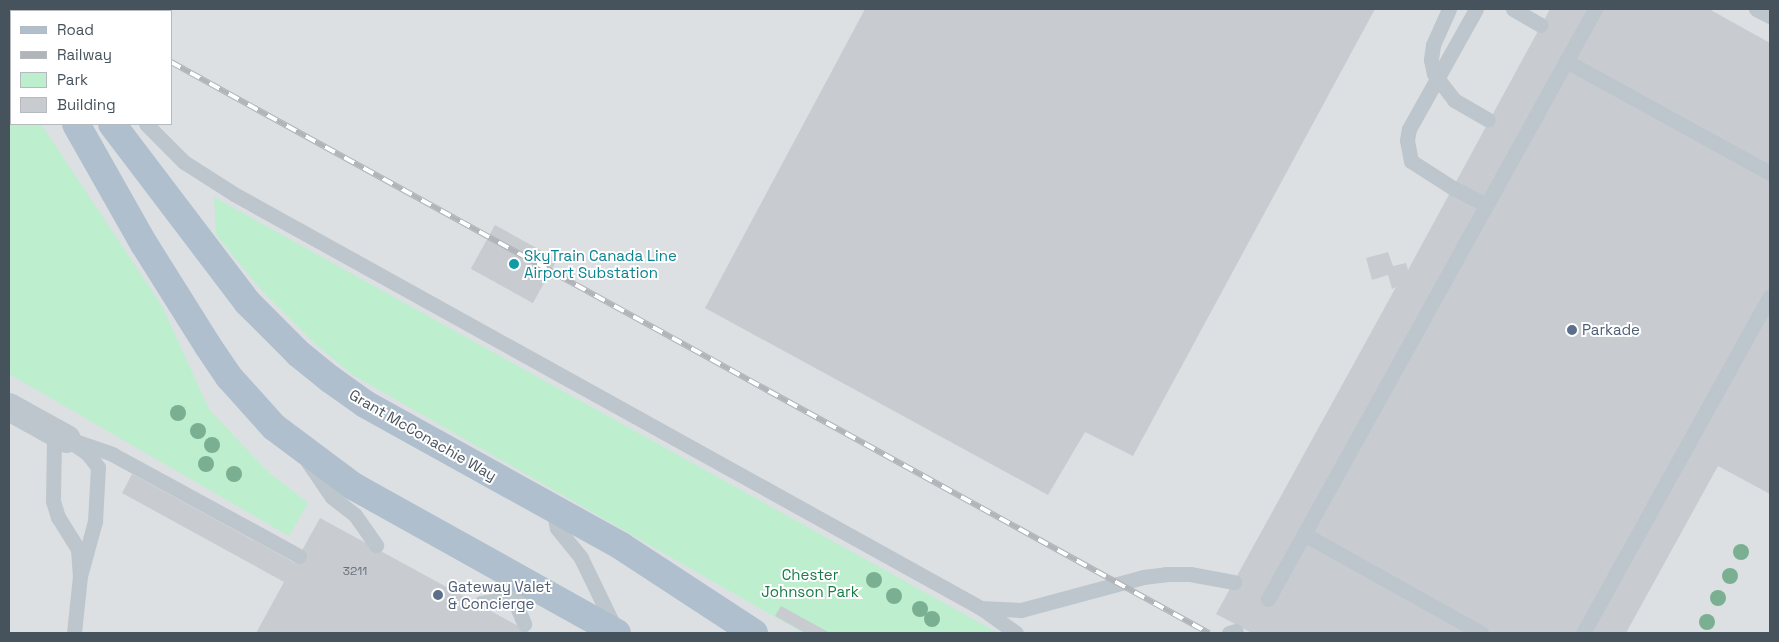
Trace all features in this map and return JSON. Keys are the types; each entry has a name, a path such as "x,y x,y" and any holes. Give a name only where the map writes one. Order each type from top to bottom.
{"main road":[{"path":"77,125 144,244 208,346 250,401 299,448 353,486 617,633"},
{"name":"Grant McConachie Way","path":"113,125 247,302 299,354 365,404 621,546 754,633"}],"street":[{"path":"9,407 57,433"}],"lane":[{"path":"1448,9 1433,45 1431,60 1434,74 1454,100 1488,120"},
{"path":"1476,9 1407,140 1411,161 1453,188 1486,205"},
{"path":"1513,9 1541,25"},
{"path":"1268,600 1595,9"},
{"path":"1756,9 1770,16"},
{"path":"1566,61 1770,174"},
{"path":"147,125 184,162 234,194 981,608 1016,633"},
{"path":"1583,633 1770,296"},
{"path":"57,433 112,454 299,556"},
{"path":"57,433 54,438 55,509 78,548 80,576"},
{"path":"57,433 87,453 98,467 95,521 80,576 74,633"},
{"path":"299,448 332,497 355,515 376,545"},
{"path":"553,508 557,528 581,558 617,633"},
{"path":"1304,534 1481,633"},
{"path":"502,568 512,598 524,624"},
{"path":"981,608 1021,610 1143,577 1166,574 1190,574 1234,582"},
{"path":"481,604 545,592"},
{"path":"580,612 598,633"}],"shaded area":[{"path":"9,9 1770,9 1770,633 9,633"}],"green space":[{"path":"9,76 10,125 42,125 162,306 209,409 265,469 308,503 289,536 9,374"},
{"name":"Chester Johnson Park","path":"214,197 998,633 803,633 353,375 314,343 263,292 216,235"}],"building":[{"path":"865,9 1375,9 1133,456 1085,432 1048,495 705,308"},
{"name":"Parkade","path":"1550,9 1709,9 1770,43 1770,494 1718,466 1626,633 1252,633 1216,614 1396,287 1392,289 1388,275 1372,280 1366,258 1388,252 1393,266 1406,263 1408,270"},
{"name":"SkyTrain Canada Line Airport Substation","path":"495,225 557,259 533,303 471,269"},
{"path":"132,474 295,563 320,518 531,633 256,633 284,582 122,493"},
{"path":"781,606 830,633 805,633 775,616"}],"railway":[{"path":"172,63 1209,633"}],"place":[{"name":"SkyTrain Canada Line Airport Substation","path":"514,264"},
{"name":"Parkade","path":"1572,330"},
{"name":"Gateway Valet & Concierge","path":"438,595"}]}
